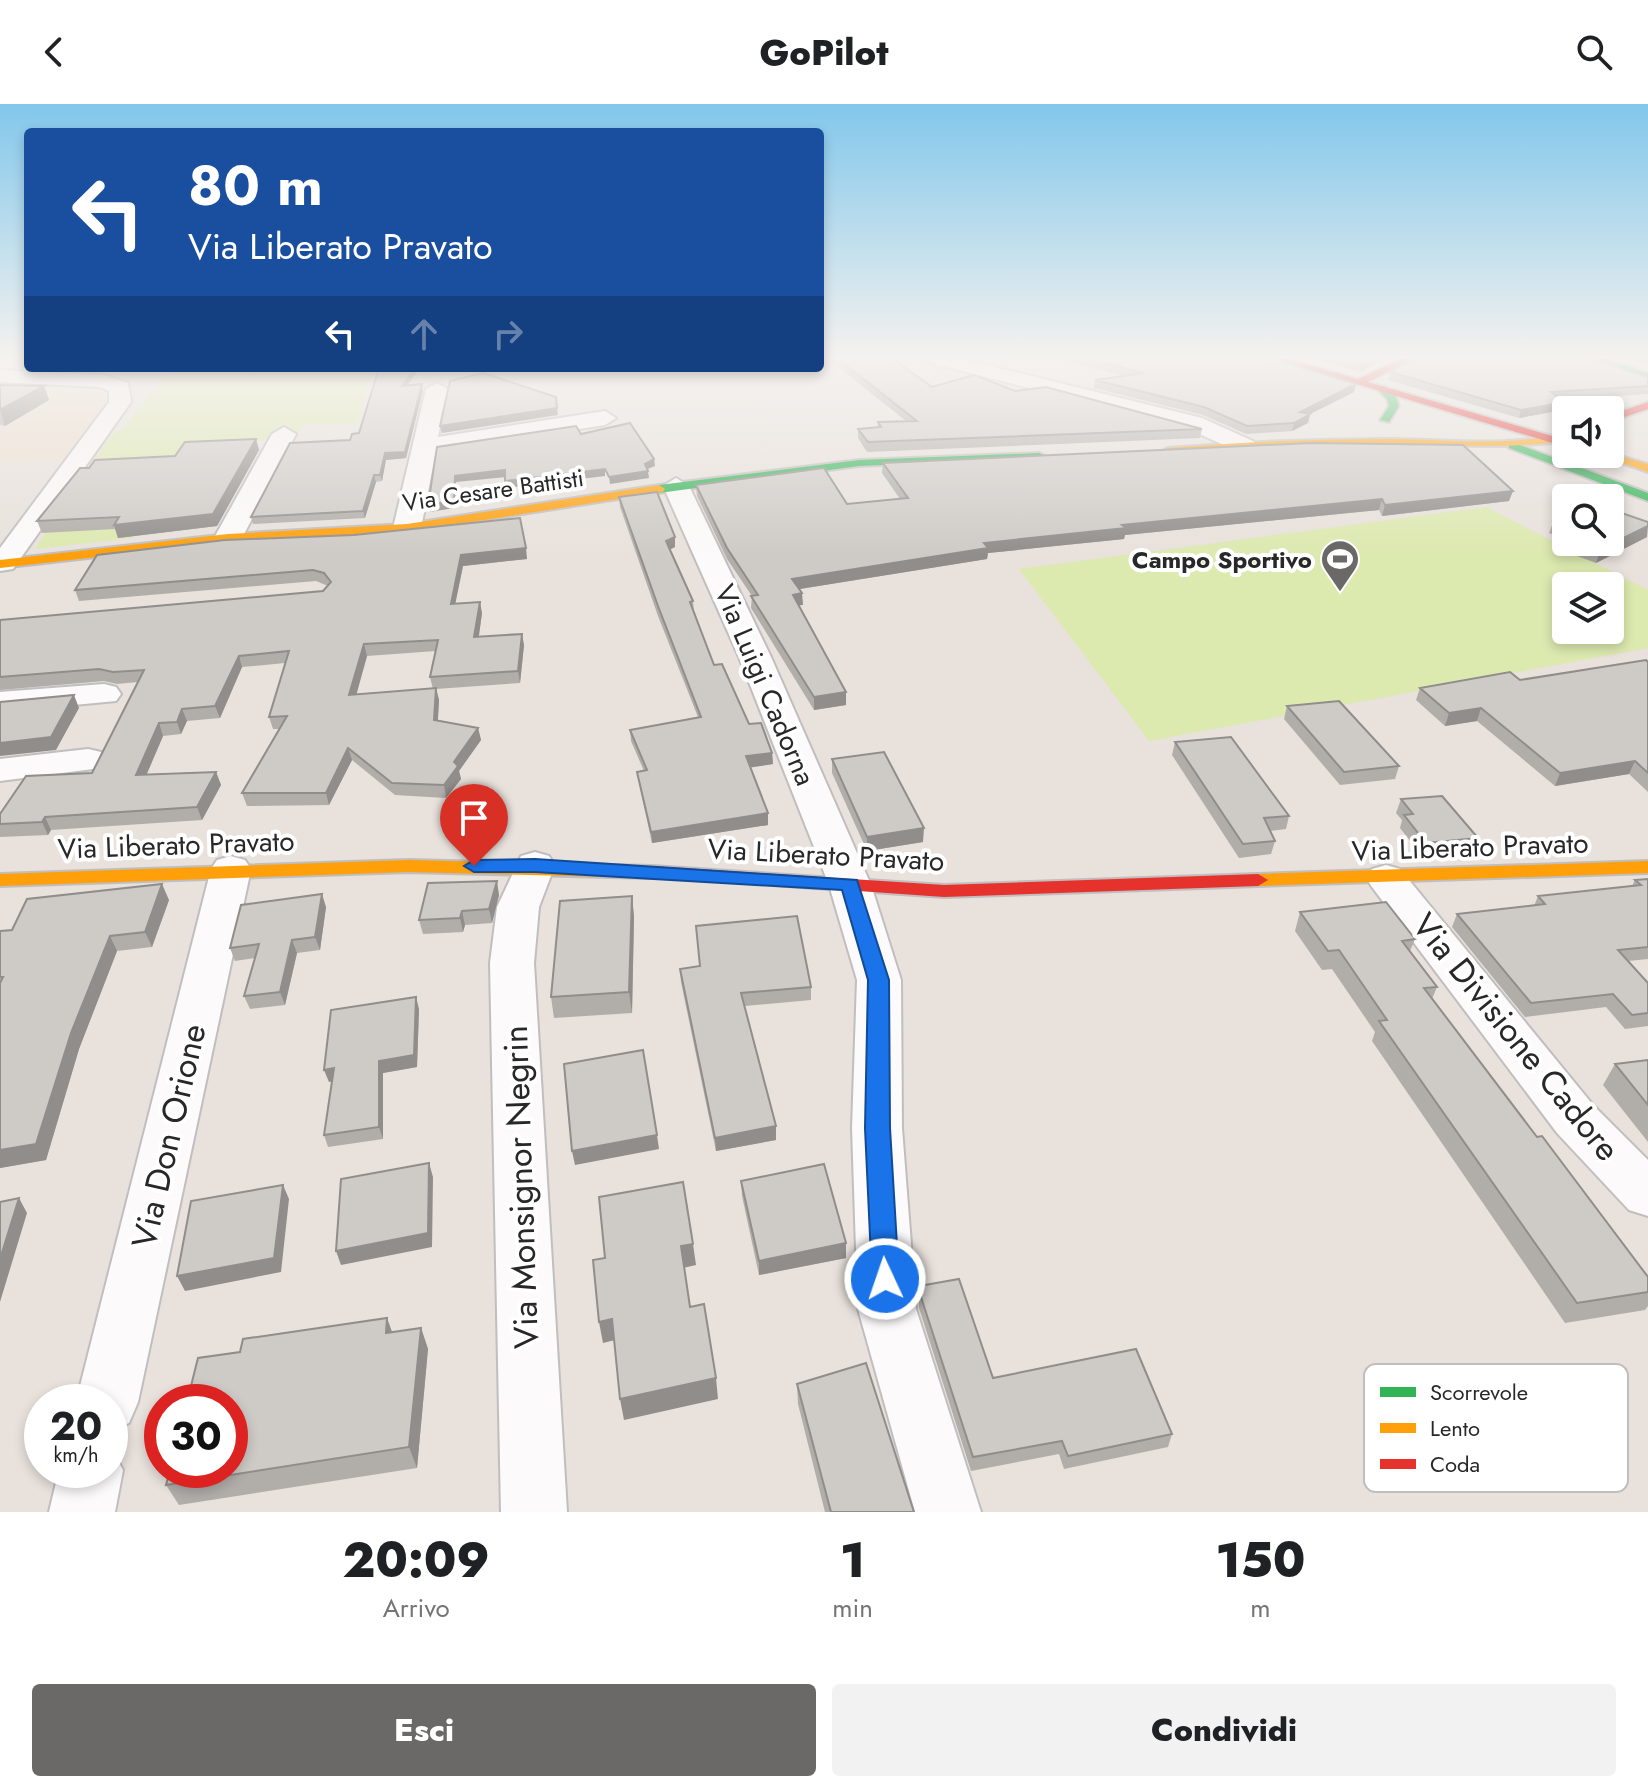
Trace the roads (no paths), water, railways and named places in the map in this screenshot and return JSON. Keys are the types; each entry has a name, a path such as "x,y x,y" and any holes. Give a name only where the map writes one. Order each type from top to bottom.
{"street":[{"path":"2,563 103,425"},
{"path":"407,528 429,425"},
{"path":"425,446 562,425"},
{"path":"1198,425 1245,446"},
{"path":"1302,442 1369,425"},
{"path":"1376,425 1368,431 1379,438 1551,463"},
{"path":"1455,425 1552,438"},
{"path":"1467,425 1551,463 1648,497"},
{"path":"1154,451 1302,442 1420,444 1452,440 1477,429"},
{"path":"228,538 284,434"},
{"path":"1506,443 1552,440"},
{"name":"Via Cesare Battisti","path":"2,563 228,538 407,528 676,486 859,463 1061,455"},
{"path":"1624,461 1648,468"},
{"name":"Via Luigi Cadorna","path":"676,486 755,657 850,885 879,980 877,1128 887,1309 948,1512"},
{"path":"0,702 104,694"},
{"path":"0,770 88,760"},
{"name":"Via Liberato Pravato","path":"0,880 231,869 535,865 944,891 1648,867"},
{"name":"Via Monsignor Negrin","path":"534,1512 512,963 518,907 535,865"},
{"name":"Via Don Orione","path":"111,1384 231,869"},
{"name":"Via Divisione Cadore","path":"1386,878 1575,1119 1648,1194"},
{"path":"82,1512 87,1488"}],"place":[{"name":"Campo Sportivo","path":"1340,593"}]}
